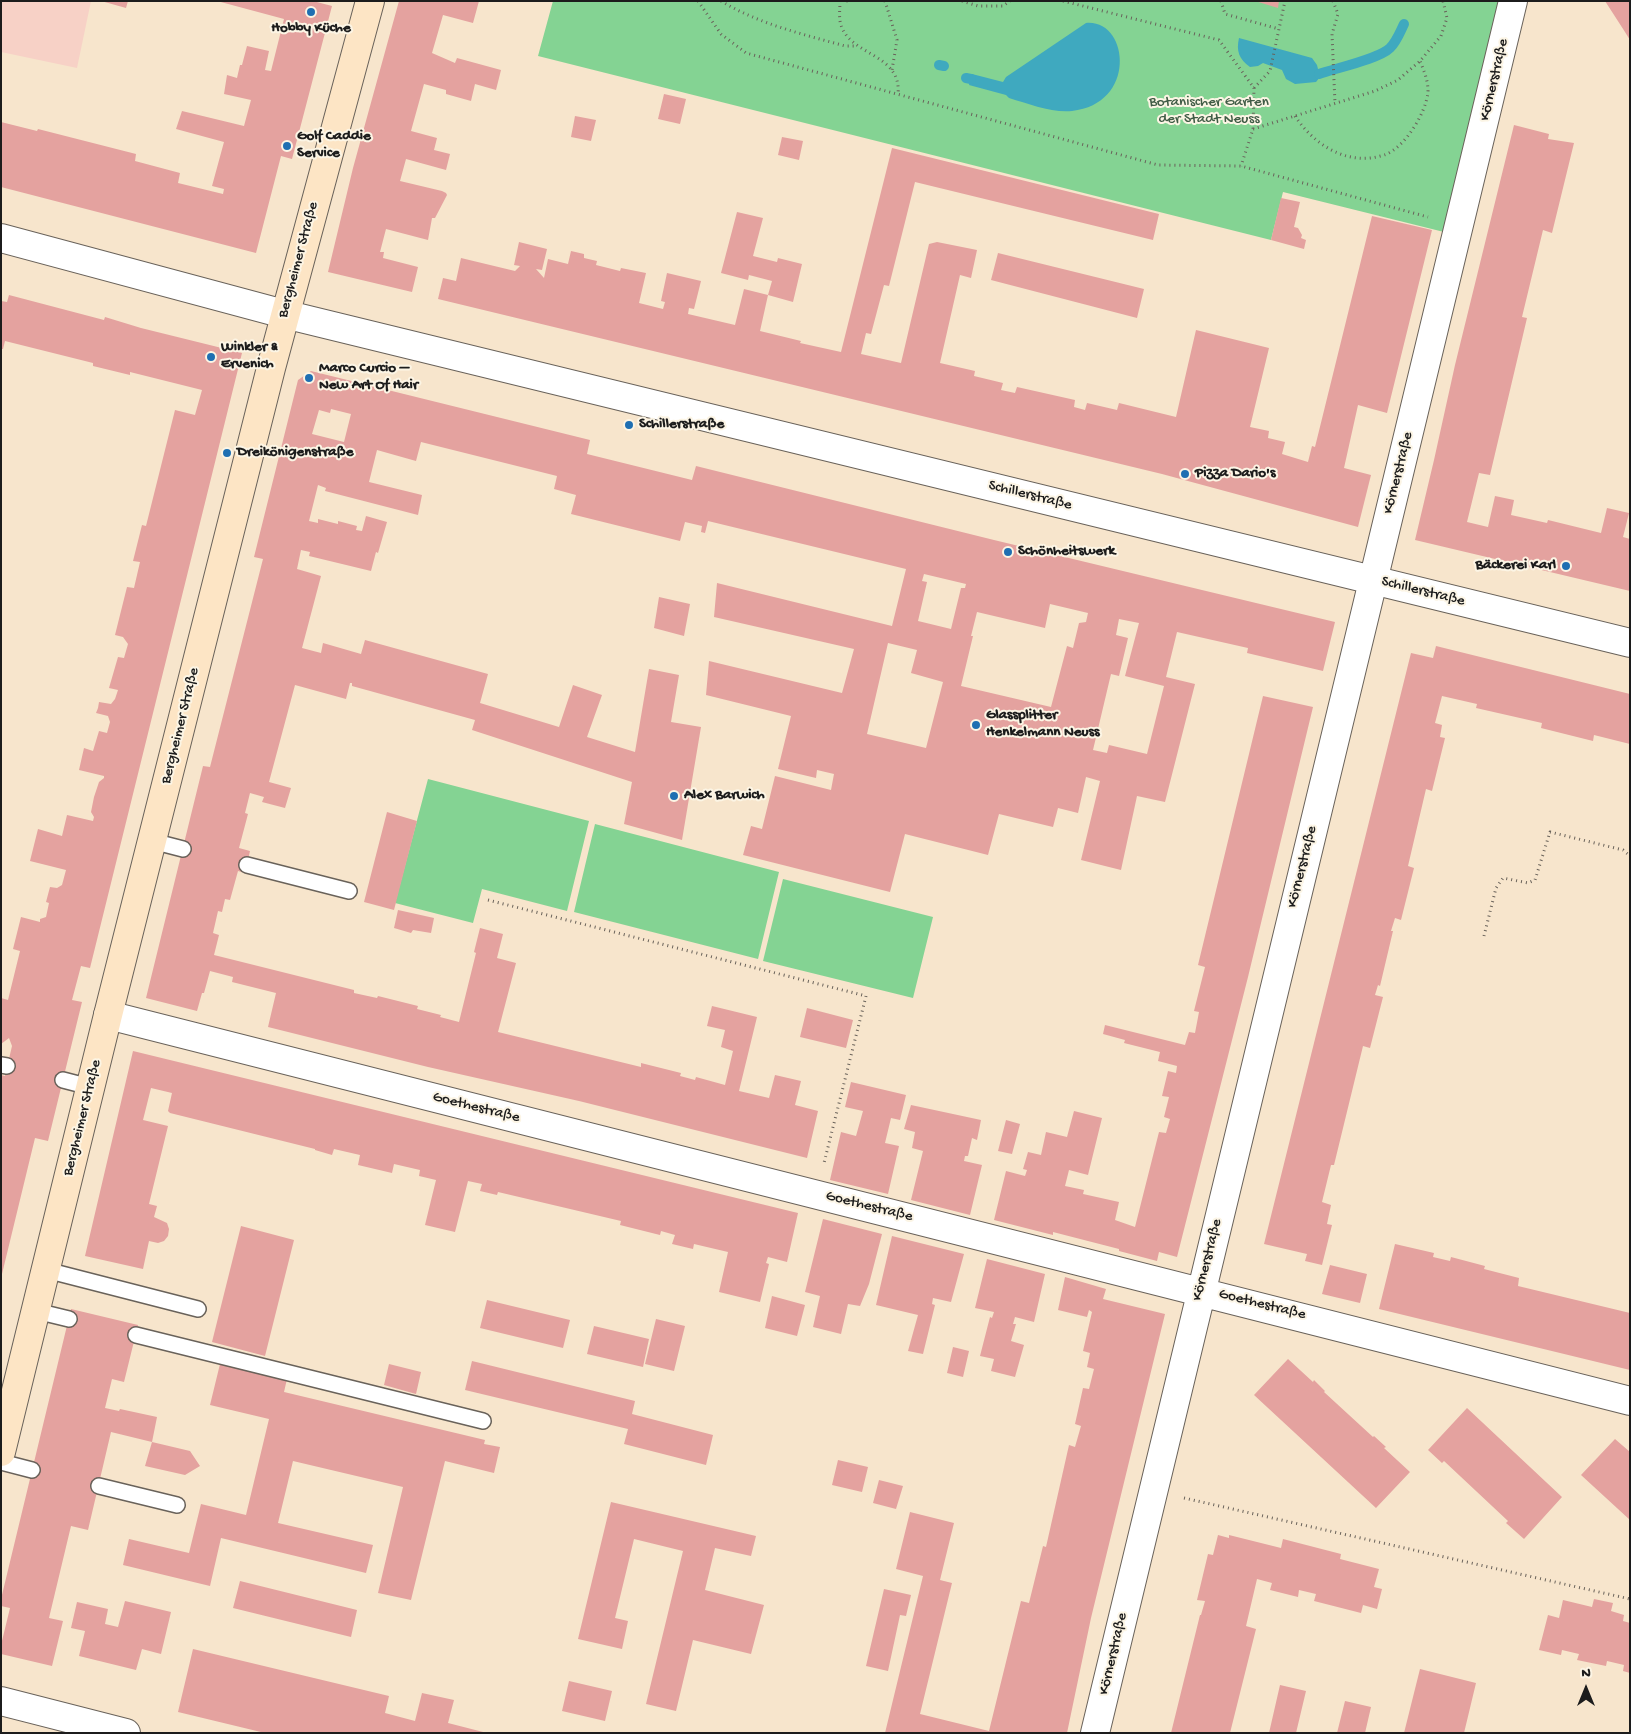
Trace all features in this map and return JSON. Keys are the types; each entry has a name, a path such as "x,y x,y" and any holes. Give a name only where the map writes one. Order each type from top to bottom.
{"main road":[{"name":"Bergheimer Straße","path":"1,1452 90,1087 284,314 370,1"}],"street":[{"name":"Körnerstraße","path":"1095,1733 1514,1"},
{"path":"1,238 284,314"},
{"name":"Schillerstraße","path":"284,314 1630,642"},
{"name":"Goethestraße","path":"108,1015 1630,1400"},
{"path":"1,1701 126,1733"}],"lane":[{"path":"152,841 183,849"},
{"path":"247,865 349,891"},
{"path":"63,1080 90,1087"},
{"path":"46,1270 198,1309"},
{"path":"36,1311 68,1319"},
{"path":"136,1335 483,1421"},
{"path":"1,1462 32,1470"},
{"path":"99,1486 177,1505"}],"path":[{"path":"698,1 721,34 746,53 1158,165 1241,166 1460,226"},
{"path":"721,1 760,21 844,46 857,46"},
{"path":"840,1 840,22 846,36 857,46 878,58 892,71 899,83 898,94"},
{"path":"885,1 897,40 892,71"},
{"path":"962,1 978,6 1003,6 1010,1"},
{"path":"1221,1 1225,14 1279,29"},
{"path":"1254,88 1270,72 1286,1"},
{"path":"1333,1 1338,14 1332,34 1334,104"},
{"path":"1253,129 1375,92 1398,80 1420,62 1441,36 1447,18 1443,1"},
{"path":"1066,2 1219,40 1254,88 1253,129 1241,166"},
{"path":"1296,116 1304,129 1328,149 1348,157 1366,158 1384,155 1398,146 1423,113 1428,92 1426,75 1420,62"},
{"path":"1484,936 1496,888 1503,878 1528,883 1535,880 1550,832 1623,850 1630,856"},
{"path":"488,900 866,996 816,1194"},
{"path":"1153,1490 1630,1600"}],"shaded area":[{"path":"1,1 91,1 77,68 1,52"}],"green space":[{"name":"Botanischer Garten der Stadt Neuss","path":"553,1 1501,1 1448,233 1283,192 1271,240 538,56"},
{"path":"428,779 589,821 567,911 482,889 473,923 395,903"},
{"path":"595,824 779,872 758,959 574,912"},
{"path":"783,879 933,917 913,998 763,961"}],"water":[{"path":"1086,23 1100,25 1111,34 1118,47 1120,63 1117,79 1108,94 1093,105 1072,111 1057,111 969,85 972,74 1003,82 1006,77"},
{"path":"1239,38 1312,58 1317,65 1320,77 1316,82 1295,84 1286,79 1282,70 1263,63 1250,67 1239,54"}],"building":[{"path":"101,1 128,1 126,8"},
{"path":"217,1 313,1 332,6 292,159 281,156 256,253 1,187 1,122 37,131 38,129 136,154 135,161 180,173 178,183 223,194 224,189 212,186 224,142 176,129 182,111 244,126 251,100 224,94 227,75 237,78 247,46 269,51 265,70 271,71 284,19"},
{"path":"399,1 479,1 473,23 443,15 432,53 455,63 457,58 501,70 496,90 475,84 471,101 446,94 446,90 424,84 411,131 437,138 434,150 450,154 446,170 406,159 400,181 442,191 447,195 435,218 432,218 428,240 386,229 380,252 384,252 383,258 418,267 412,292 328,272 353,168"},
{"path":"1255,1 1279,1 1278,8"},
{"path":"1605,1 1630,1 1630,40 1625,32"},
{"path":"664,94 686,99 680,124 658,119"},
{"path":"575,116 596,120 591,141 571,137"},
{"path":"1514,125 1549,134 1548,139 1574,143 1552,233 1543,230 1522,317 1527,318 1490,475 1479,473 1467,522 1488,527 1495,496 1514,500 1511,515 1547,523 1548,520 1601,533 1607,508 1629,513 1623,537 1630,539 1630,591 1415,540 1455,365"},
{"path":"782,137 803,141 799,160 778,155"},
{"path":"892,148 1159,214 1153,240 915,182 889,286 884,285 871,334 866,333 861,354 901,363 929,244 937,242 977,250 971,278 960,275 940,363 975,371 974,376 1003,383 1001,390 1015,393 1017,387 1075,400 1074,407 1085,410 1087,403 1117,410 1119,403 1176,417 1196,330 1269,348 1250,427 1269,431 1268,438 1285,442 1282,454 1308,462 1312,446 1315,447 1372,216 1432,230 1387,413 1358,405 1344,468 1371,475 1358,527 1162,474 438,299 443,278 456,281 461,258 515,271 520,266 514,265 519,242 547,249 542,270 536,269 544,278 548,259 568,264 571,251 584,254 584,258 597,261 596,265 620,271 621,268 646,273 639,303 663,309 665,302 661,301 667,273 701,281 694,309 689,308 688,314 735,325 744,289 768,295 760,331 801,341 800,343 841,352"},
{"path":"1281,198 1300,202 1294,227 1298,228 1302,235 1301,238 1306,240 1304,249 1271,240"},
{"path":"737,212 763,218 753,256 777,262 778,258 802,264 793,302 768,295 772,281 749,275 748,280 721,273"},
{"path":"998,253 1144,289 1137,318 991,280"},
{"path":"9,295 104,320 105,317 242,353 90,968 81,966 72,1000 82,1002 48,1141 35,1138 2,1274 1,1075 5,1076 12,1046 9,1038 1,1044 1,998 8,1000 20,951 13,949 21,917 40,922 40,919 46,917 49,903 46,902 50,887 57,888 62,885 66,870 30,861 38,829 62,836 67,815 93,821 94,817 91,812 94,797 99,782 104,776 79,770 84,748 93,751 99,731 107,733 110,722 108,716 96,713 99,702 111,704 118,690 109,688 118,657 124,658 128,644 123,637 115,635 127,587 134,588 140,562 133,561 142,525 146,526 175,410 195,415 202,390 130,372 130,375 93,366 93,363 5,341 3,349 1,349 1,301 7,302"},
{"path":"311,371 590,440 587,454 692,480 696,466 1335,622 1323,671 1247,653 1248,648 1177,632 1166,677 1195,684 1165,802 1137,796 1121,870 1081,860 1100,781 1086,777 1078,813 1058,808 1053,827 999,814 988,855 905,834 890,892 743,855 751,826 762,829 775,776 831,790 834,774 817,770 816,778 778,769 791,716 706,695 709,661 842,693 854,649 714,617 717,583 892,626 906,569 708,521 705,533 701,532 702,526 685,522 680,541 571,514 576,495 554,489 557,476 421,442 416,461 377,450 369,482 422,495 418,515 325,491 326,488 318,485 309,521 318,523 318,519 338,524 338,521 357,526 356,530 362,531 366,516 387,522 371,571 309,556 310,552 301,550 297,569 321,576 302,648 321,653 323,643 361,654 365,640 488,674 480,703 559,727 573,685 602,695 587,737 635,752 649,669 679,675 671,722 701,727 682,840 624,824 632,782 472,730 475,720 352,686 352,683 350,683 346,699 295,685 269,782 291,788 285,808 262,802 264,797 250,793 245,813 248,814 239,848 250,851 245,873 238,871 230,900 225,899 222,912 218,911 213,933 219,935 214,955 354,990 354,993 377,998 378,996 418,1006 417,1009 459,1022 476,953 474,952 480,928 503,934 497,958 516,963 498,1032 641,1067 641,1063 681,1073 680,1076 695,1080 696,1077 725,1085 733,1051 721,1047 725,1030 707,1026 712,1006 757,1017 739,1091 769,1098 775,1075 801,1081 795,1105 818,1111 807,1158 579,1101 428,1067 268,1027 276,993 232,982 233,977 210,971 197,1011 146,998 203,766 210,767 263,559 254,557 298,380","holes":["331,409 351,414 344,442 312,434 319,410 330,413","924,574 966,584 965,588 961,588 951,629 918,621 927,582 922,581","1050,604 1088,613 1086,622 1079,623 1073,648 1067,646 1051,707 961,686 977,612 1045,628","1119,619 1139,623 1125,676 1164,686 1147,754 1109,745 1107,753 1093,750 1111,674 1119,676 1128,638 1116,635","888,643 917,650 911,673 943,682 926,748 867,734"]},
{"path":"659,597 690,604 684,636 654,628"},
{"path":"1436,646 1630,694 1630,744 1594,735 1593,741 1541,728 1542,723 1476,708 1477,704 1442,696 1435,723 1442,725 1440,737 1445,738 1432,791 1426,789 1408,866 1414,868 1401,920 1395,918 1380,986 1378,985 1375,995 1383,997 1370,1048 1363,1046 1334,1165 1331,1165 1322,1202 1331,1205 1327,1224 1332,1225 1322,1265 1305,1261 1307,1254 1264,1244 1411,653 1433,658"},
{"path":"1263,696 1313,707 1248,977 1177,1257 1159,1252 1157,1261 1053,1232 1053,1235 994,1220 1006,1171 1025,1176 1027,1170 1023,1169 1028,1152 1041,1155 1046,1132 1067,1137 1074,1111 1102,1118 1088,1175 1069,1170 1065,1186 1084,1190 1083,1194 1119,1202 1115,1220 1135,1227 1159,1132 1166,1133 1170,1119 1164,1117 1169,1097 1162,1096 1168,1071 1176,1073 1177,1066 1158,1061 1160,1052 1124,1043 1125,1040 1103,1034 1105,1025 1185,1045 1189,1032 1195,1033 1199,1012 1194,1011 1205,967 1198,965"},
{"path":"387,812 417,821 394,910 364,902"},
{"path":"398,910 434,918 431,933 413,930 411,933 394,928"},
{"path":"807,1008 853,1020 846,1048 800,1037"},
{"path":"133,1051 798,1213 787,1262 768,1257 766,1263 769,1264 760,1302 719,1292 728,1252 694,1244 693,1249 672,1244 675,1235 661,1231 660,1235 620,1225 621,1221 498,1192 497,1195 480,1191 482,1184 468,1181 455,1232 425,1225 436,1180 419,1176 420,1170 394,1164 392,1173 358,1165 360,1155 334,1149 332,1155 315,1149 170,1113 168,1111 172,1093 151,1088 143,1120 168,1126 149,1204 157,1206 154,1217 167,1223 169,1229 168,1236 164,1241 158,1243 149,1241 143,1269 85,1256"},
{"path":"851,1082 906,1095 900,1120 891,1118 885,1143 899,1146 888,1194 830,1180 841,1132 856,1136 863,1111 845,1107"},
{"path":"911,1105 981,1120 977,1140 972,1138 968,1156 965,1156 964,1161 982,1165 970,1215 911,1200 923,1151 912,1148 915,1132 904,1129"},
{"path":"1006,1120 1020,1124 1012,1154 998,1151"},
{"path":"823,1219 882,1234 869,1284 860,1306 848,1304 841,1334 813,1327 820,1296 805,1292"},
{"path":"241,1226 294,1240 265,1356 212,1342"},
{"path":"892,1236 964,1254 951,1302 933,1298 932,1304 935,1305 923,1354 908,1351 918,1315 876,1305"},
{"path":"1395,1244 1434,1253 1433,1257 1450,1261 1451,1257 1485,1266 1484,1269 1519,1278 1518,1286 1630,1313 1630,1370 1379,1309"},
{"path":"987,1259 1045,1274 1034,1322 1015,1317 1013,1324 1016,1324 1011,1341 1024,1345 1015,1377 991,1371 994,1359 980,1356 990,1317 992,1318 994,1312 975,1308"},
{"path":"1330,1265 1367,1274 1360,1303 1322,1294"},
{"path":"1065,1277 1106,1289 1103,1299 1165,1314 1091,1618 1067,1733 885,1733 923,1576 896,1569 910,1512 954,1523 940,1580 952,1583 920,1714 989,1731 1021,1601 1029,1603 1043,1546 1046,1547 1069,1445 1075,1447 1081,1426 1075,1424 1083,1388 1089,1389 1094,1369 1087,1367 1090,1353 1083,1351 1092,1312 1089,1310 1087,1317 1058,1310"},
{"path":"772,1296 805,1305 797,1336 765,1328"},
{"path":"487,1300 570,1320 563,1348 480,1328"},
{"path":"71,1309 138,1325 124,1382 112,1379 105,1408 119,1411 120,1409 157,1417 152,1442 111,1432 88,1530 71,1526 49,1618 63,1621 52,1666 1,1654 1,1645 10,1608 1,1606 1,1599"},
{"path":"656,1319 685,1326 674,1371 645,1364"},
{"path":"594,1326 649,1339 643,1367 587,1354"},
{"path":"953,1347 969,1351 963,1377 947,1373"},
{"path":"1288,1359 1313,1382 1314,1380 1324,1392 1386,1447 1384,1448 1410,1472 1376,1508 1254,1395"},
{"path":"472,1361 635,1401 632,1414 713,1435 706,1465 624,1444 628,1429 465,1390"},
{"path":"220,1364 287,1379 284,1392 485,1440 484,1444 500,1447 494,1473 445,1461 411,1600 378,1593 403,1487 293,1461 278,1523 373,1545 366,1573 221,1538 210,1586 123,1565 129,1539 189,1553 201,1504 246,1515 269,1419 210,1405"},
{"path":"389,1364 421,1372 416,1394 384,1385"},
{"path":"1467,1408 1562,1497 1524,1539 1506,1523 1508,1521 1444,1461 1442,1463 1428,1450"},
{"path":"1615,1439 1630,1452 1630,1520 1581,1475"},
{"path":"152,1442 190,1451 200,1466 185,1475 145,1466"},
{"path":"838,1460 868,1467 862,1492 832,1485"},
{"path":"879,1480 903,1486 896,1509 873,1503"},
{"path":"611,1502 756,1536 751,1556 715,1548 705,1590 764,1605 751,1654 693,1640 676,1711 646,1704 683,1551 634,1539 615,1618 628,1621 622,1649 578,1639"},
{"path":"1218,1535 1229,1538 1229,1535 1281,1548 1283,1539 1341,1554 1340,1559 1379,1569 1374,1587 1382,1589 1377,1609 1363,1605 1361,1613 1314,1601 1316,1594 1299,1590 1298,1597 1270,1590 1272,1583 1257,1579 1246,1626 1256,1629 1230,1733 1171,1733 1205,1601 1197,1600 1208,1554 1213,1555"},
{"path":"240,1581 357,1610 351,1637 233,1608"},
{"path":"884,1589 911,1595 906,1616 900,1615 888,1671 866,1666"},
{"path":"1594,1599 1613,1603 1611,1611 1624,1615 1623,1621 1630,1623 1630,1673 1623,1671 1624,1665 1607,1661 1606,1666 1577,1660 1579,1654 1562,1650 1561,1655 1539,1650 1548,1615 1559,1618 1563,1600 1592,1607"},
{"path":"125,1601 171,1612 161,1654 142,1649 136,1670 79,1656 85,1631 71,1628 77,1602 108,1609 105,1624 118,1627"},
{"path":"193,1649 389,1696 385,1713 415,1721 422,1693 454,1700 448,1723 487,1733 265,1733 178,1712"},
{"path":"1420,1669 1476,1683 1464,1733 1404,1733"},
{"path":"569,1681 612,1691 605,1721 562,1711"},
{"path":"1280,1685 1306,1691 1296,1733 1269,1733"},
{"path":"1345,1701 1371,1707 1365,1733 1337,1733"}],"waterway":[{"path":"1319,74 1377,56 1384,52 1395,42 1404,24"},
{"path":"939,65 944,66"},
{"path":"966,78 971,79"}],"place":[{"name":"Hobby Küche","path":"311,12"},
{"name":"Golf Caddie Service","path":"287,146"},
{"name":"Winkler & Ervenich","path":"211,357"},
{"name":"Marco Curcio – New Art Of Hair","path":"309,378"},
{"name":"Schillerstraße","path":"629,425"},
{"name":"Dreikönigenstraße","path":"227,453"},
{"name":"Pizza Dario's","path":"1185,474"},
{"name":"Schönheitswerk","path":"1008,552"},
{"name":"Bäckerei Karl","path":"1566,566"},
{"name":"Glassplitter Henkelmann Neuss","path":"976,725"},
{"name":"Alex Barwich","path":"674,796"}]}
